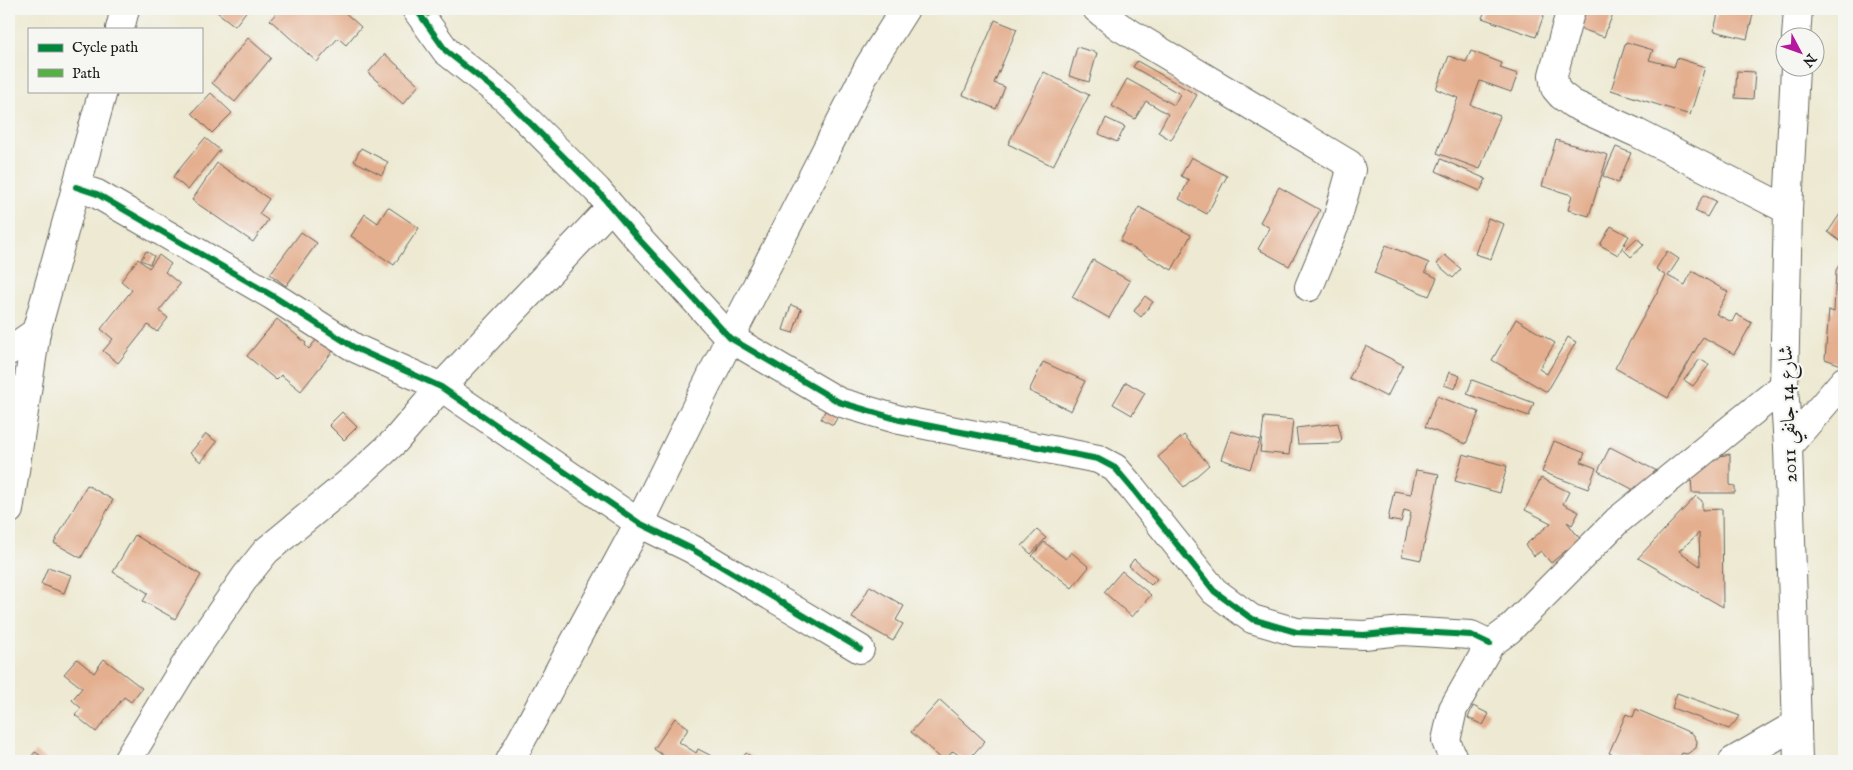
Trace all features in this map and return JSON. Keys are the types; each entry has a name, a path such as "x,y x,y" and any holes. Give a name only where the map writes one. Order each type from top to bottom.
{"street":[{"path":"120,28 125,9"},
{"path":"416,9 446,51 504,97 611,207 730,338 839,402 900,420 1098,459 1115,468 1214,590 1252,619 1296,632 1364,635 1402,631 1471,635 1490,644"},
{"path":"510,761 639,523 730,338 869,66 904,9"},
{"path":"1097,9 1136,37 1349,164 1351,170 1337,220 1309,287"},
{"path":"1571,9 1553,75 1555,88 1561,95 1573,104 1637,133 1788,210"},
{"path":"1797,28 1798,9"},
{"name":"شارع 14 جانفي 2011","path":"1795,78 1788,210 1784,386 1788,446 1798,761"},
{"path":"9,510 36,332 102,92"},
{"path":"76,187 97,194 272,296 355,348 441,387 639,523 692,549 860,649"},
{"path":"127,761 192,654 266,551 396,441 441,387 611,207"},
{"path":"9,352 36,332"},
{"path":"1788,446 1844,381"},
{"path":"1454,761 1446,741 1453,709 1490,644 1509,630 1617,521 1784,386"},
{"path":"1733,761 1797,724"}],"building":[{"path":"213,9 248,9 235,26"},
{"path":"280,9 341,9 361,27 346,45 338,38 317,62 270,20"},
{"path":"1486,9 1546,9 1536,37 1482,18"},
{"path":"1580,9 1607,9 1614,11 1604,37 1573,26"},
{"path":"1719,9 1754,10 1747,39 1714,31"},
{"path":"995,20 1017,29 994,83 1005,87 996,109 963,95"},
{"path":"248,38 271,58 235,102 212,83"},
{"path":"1626,42 1653,50 1649,60 1674,67 1677,58 1705,67 1690,115 1611,90"},
{"path":"1077,47 1097,53 1089,82 1069,76"},
{"path":"1471,51 1502,63 1500,68 1518,74 1511,92 1480,81 1471,105 1500,116 1480,169 1437,153 1458,98 1436,89 1449,56 1466,62"},
{"path":"385,54 419,85 403,104 368,73"},
{"path":"1137,61 1197,95 1171,140 1158,132 1168,114 1146,101 1135,119 1112,106 1127,79 1174,105 1180,94 1133,67"},
{"path":"1737,71 1755,72 1753,99 1735,98"},
{"path":"1044,72 1089,95 1053,166 1008,144"},
{"path":"211,93 232,113 212,133 192,113"},
{"path":"1106,118 1125,127 1117,142 1099,134"},
{"path":"205,138 220,150 188,190 173,177"},
{"path":"1556,140 1608,155 1589,216 1568,210 1572,195 1542,186"},
{"path":"1616,147 1631,153 1618,183 1603,176"},
{"path":"361,148 388,162 382,175 354,161"},
{"path":"1191,157 1227,176 1207,214 1179,199 1189,180 1181,176"},
{"path":"1441,159 1486,179 1480,191 1436,171"},
{"path":"217,163 269,199 259,214 268,220 253,242 192,200"},
{"path":"1279,187 1320,210 1289,266 1258,249 1270,228 1260,222"},
{"path":"1703,195 1716,201 1707,217 1695,211"},
{"path":"388,207 419,228 394,265 351,236 365,214 378,223"},
{"path":"1139,207 1191,235 1172,270 1120,241"},
{"path":"1844,208 1844,244 1828,232"},
{"path":"1488,218 1504,224 1491,259 1475,254"},
{"path":"1611,226 1629,236 1618,255 1600,245"},
{"path":"301,232 317,243 286,286 270,274"},
{"path":"1637,238 1644,245 1631,257 1624,250"},
{"path":"1386,245 1429,263 1425,272 1437,278 1429,296 1374,273"},
{"path":"146,251 154,256 150,264 141,260"},
{"path":"1667,251 1679,259 1668,276 1685,285 1692,271 1728,292 1716,314 1732,322 1736,314 1752,323 1734,354 1703,337 1668,398 1615,368 1666,276 1656,269"},
{"path":"159,255 171,264 165,272 180,284 159,311 168,318 157,332 148,325 118,363 103,351 113,339 101,329 132,290 121,281 138,259 149,268"},
{"path":"1445,255 1461,269 1453,278 1437,264"},
{"path":"1844,258 1844,366 1825,359 1829,310 1834,312 1836,270"},
{"path":"1093,260 1130,281 1109,318 1072,297"},
{"path":"1145,296 1153,302 1141,317 1134,311"},
{"path":"791,305 801,309 793,333 783,330"},
{"path":"277,319 306,343 305,345 309,349 320,335 336,347 301,391 281,375 276,380 247,356"},
{"path":"1516,319 1555,343 1539,369 1547,374 1568,337 1576,342 1547,392 1492,360"},
{"path":"1366,346 1403,365 1387,397 1349,378"},
{"path":"1700,359 1709,365 1693,386 1684,380"},
{"path":"1043,362 1085,381 1071,411 1029,391"},
{"path":"1449,372 1460,376 1455,389 1444,385"},
{"path":"1472,380 1534,403 1529,416 1467,394"},
{"path":"1126,382 1145,393 1132,415 1113,404"},
{"path":"1437,396 1479,412 1466,444 1425,427"},
{"path":"829,403 842,410 833,425 821,419"},
{"path":"342,412 357,427 344,440 329,425"},
{"path":"1264,417 1293,420 1289,455 1260,452"},
{"path":"1338,423 1342,440 1339,443 1298,444 1296,428"},
{"path":"1231,431 1260,440 1250,469 1221,459"},
{"path":"206,434 217,442 201,462 190,453"},
{"path":"1184,435 1209,465 1184,487 1158,457"},
{"path":"1554,441 1585,453 1581,462 1596,468 1588,489 1542,472"},
{"path":"1610,447 1661,473 1649,498 1598,471"},
{"path":"1463,454 1507,466 1500,493 1455,481"},
{"path":"1730,454 1730,485 1735,486 1735,493 1692,493 1691,476 1720,456"},
{"path":"1416,470 1439,474 1421,560 1402,556 1411,512 1404,510 1401,522 1388,520 1394,491 1411,494"},
{"path":"1541,478 1569,492 1563,504 1579,512 1572,525 1567,522 1580,539 1551,563 1541,551 1534,556 1525,545 1551,523 1525,510"},
{"path":"87,485 113,500 81,558 54,543"},
{"path":"1696,496 1702,501 1702,510 1722,509 1723,607 1638,558","holes":["1699,533 1700,566 1679,551"]},
{"path":"1037,530 1046,538 1031,554 1022,546"},
{"path":"135,535 201,575 175,619 143,601 148,593 113,572"},
{"path":"1044,542 1066,559 1071,552 1089,567 1072,588 1032,556"},
{"path":"1134,559 1157,579 1151,585 1129,566"},
{"path":"48,567 71,575 64,593 41,584"},
{"path":"1122,571 1151,595 1132,617 1104,592"},
{"path":"870,586 904,606 896,620 903,624 893,641 852,618"},
{"path":"77,659 94,673 104,659 142,688 131,702 124,697 96,732 75,715 81,708 72,700 82,688 64,674"},
{"path":"1677,693 1740,716 1729,729 1672,708"},
{"path":"940,700 985,741 967,761 953,751 944,761 911,732"},
{"path":"1473,706 1489,714 1483,725 1468,718"},
{"path":"1636,709 1693,734 1697,741 1696,748 1687,754 1682,753 1678,761 1628,761 1609,753 1626,714 1633,717"},
{"path":"675,718 689,728 679,742 696,753 698,749 721,761 667,761 668,759 654,749"},
{"path":"35,752 49,761 28,761"},
{"path":"746,753 758,761 740,761"}],"marked path":[{"path":"423,17 437,9"}],"cycle path":[{"path":"416,9 446,51 504,97 597,190 635,235 730,338 839,402 900,420 1098,459 1115,468 1214,591 1252,619 1296,632 1364,635 1402,631 1471,635 1490,644"},
{"path":"76,187 97,194 273,296 355,348 441,387 639,523 692,549 860,649"}]}
